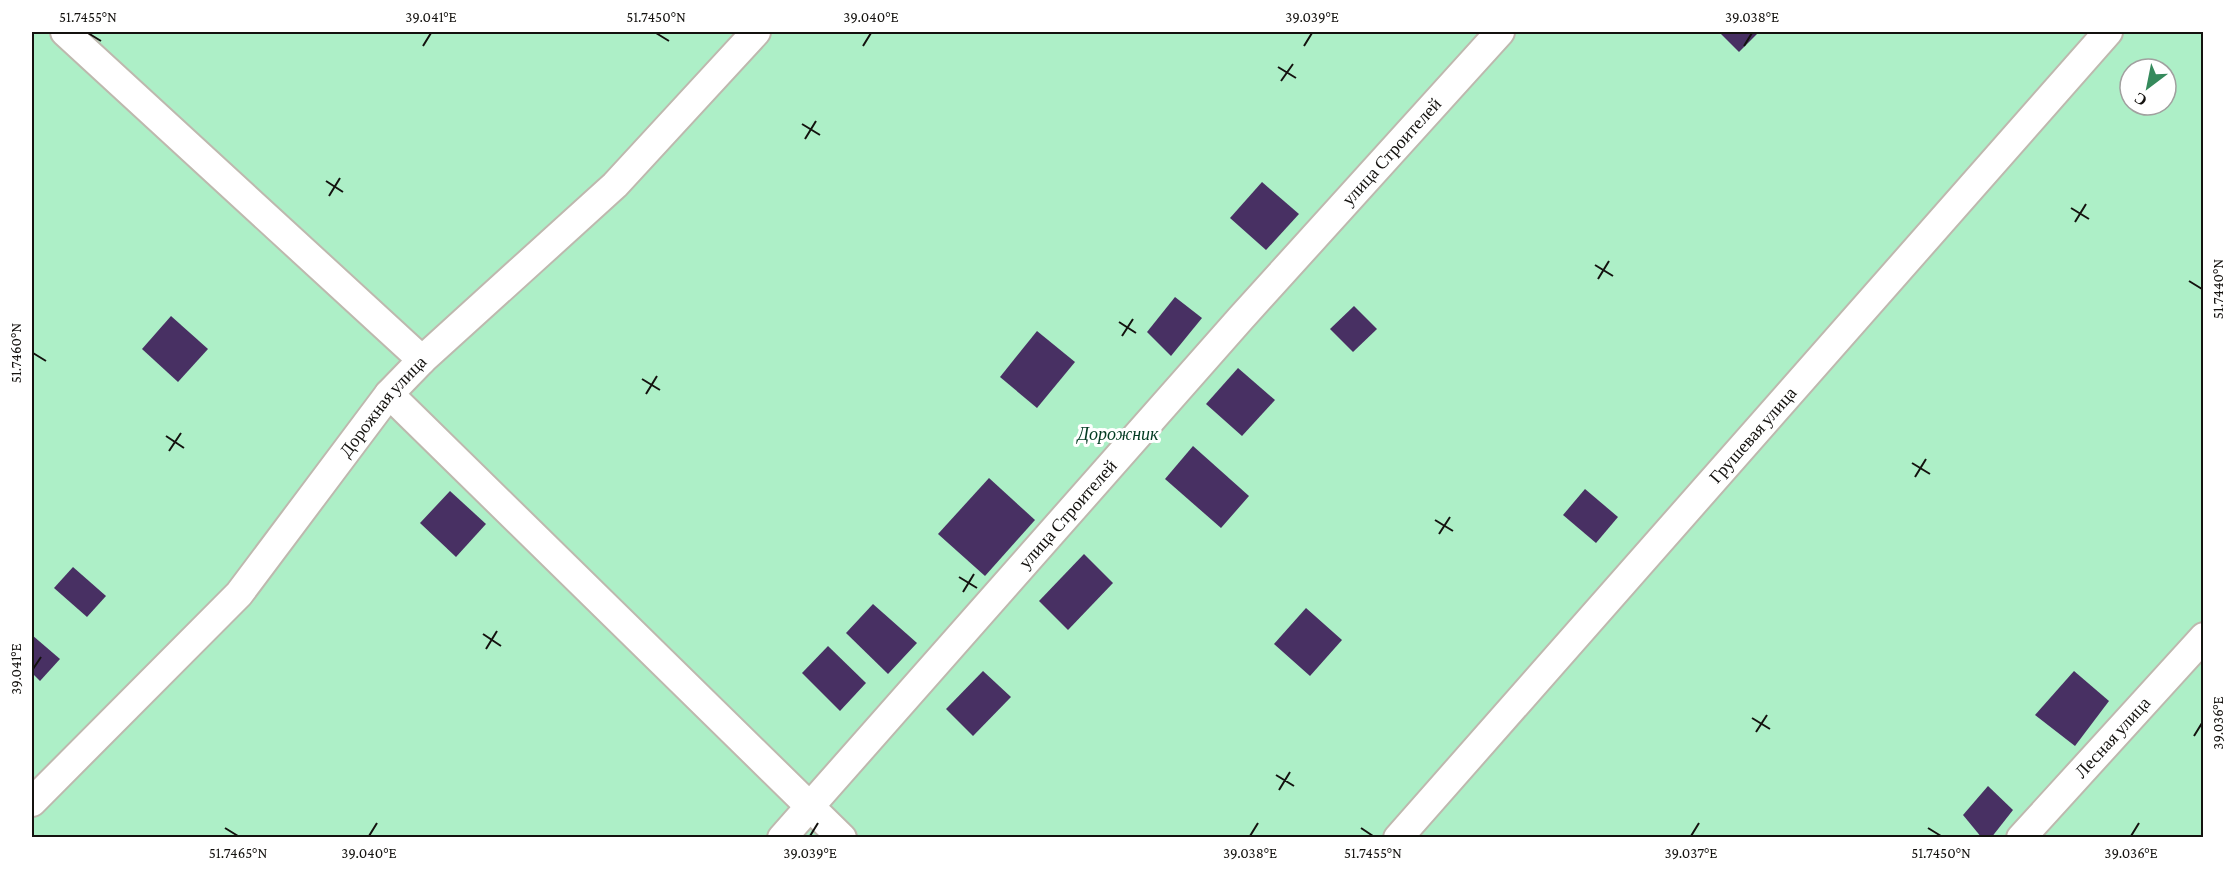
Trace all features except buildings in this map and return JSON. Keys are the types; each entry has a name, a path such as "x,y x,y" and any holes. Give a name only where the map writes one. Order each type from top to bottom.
{"street":[{"path":"65,32 422,360"},
{"name":"Дорожная улица","path":"32,802 239,594 389,394 422,360 615,185 756,32"},
{"name":"улица Строителей","path":"782,837 1241,318 1500,32"},
{"name":"Грушевая улица","path":"1398,837 2108,32"},
{"path":"389,394 842,837"},
{"name":"Лесная улица","path":"2021,837 2204,637"}],"green space":[{"name":"Дорожник","path":"32,32 2203,32 2203,837 32,837"}]}
